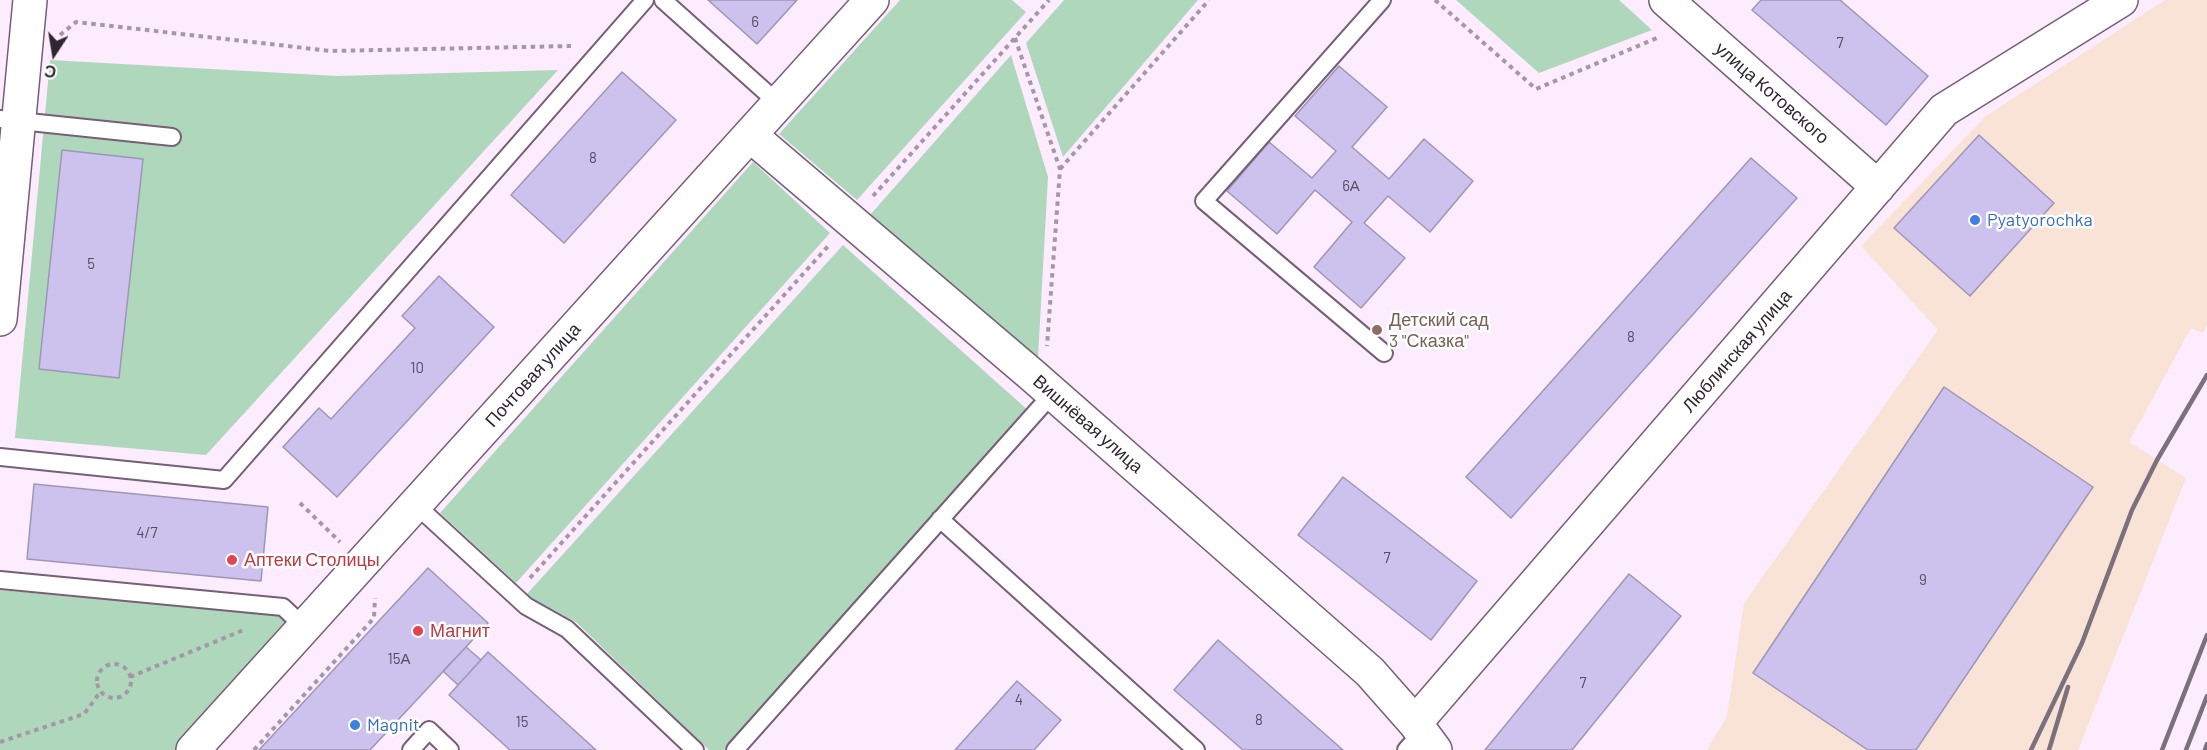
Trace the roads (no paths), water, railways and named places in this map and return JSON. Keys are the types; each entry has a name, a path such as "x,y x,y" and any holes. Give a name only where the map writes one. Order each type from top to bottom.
{"street":[{"name":"Почтовая улица","path":"194,750 872,0"},
{"name":"улица Котовского","path":"1666,0 1878,187"},
{"name":"Люблинская улица","path":"1419,739 1944,110 2121,0"},
{"path":"0,319 9,120 21,13"},
{"name":"Вишнёвая улица","path":"750,135 1048,389 1370,672 1419,739"}],"lane":[{"path":"0,457 224,480 645,0"},
{"path":"663,0 779,104"},
{"path":"1382,0 1204,201 1384,353"},
{"path":"9,120 172,137"},
{"path":"735,750 940,519 1048,389"},
{"path":"416,504 526,606 567,629 695,750"},
{"path":"940,519 1196,750"},
{"path":"0,580 283,607 304,627"},
{"path":"411,750 429,730 450,750"}],"railway":[{"path":"2031,750 2082,643 2132,510 2157,460 2207,375"},
{"path":"2162,750 2207,635"},
{"path":"2049,750 2068,687"},
{"path":"2186,750 2207,696"},
{"path":"2205,750 2207,744"}],"place":[{"name":"Pyatyorochka","path":"1975,220"},
{"name":"Детский сад 3 \"Сказка\"","path":"1377,330"},
{"name":"Аптеки Столицы","path":"232,560"},
{"name":"Магнит","path":"418,631"},
{"name":"Magnit","path":"355,725"}]}
